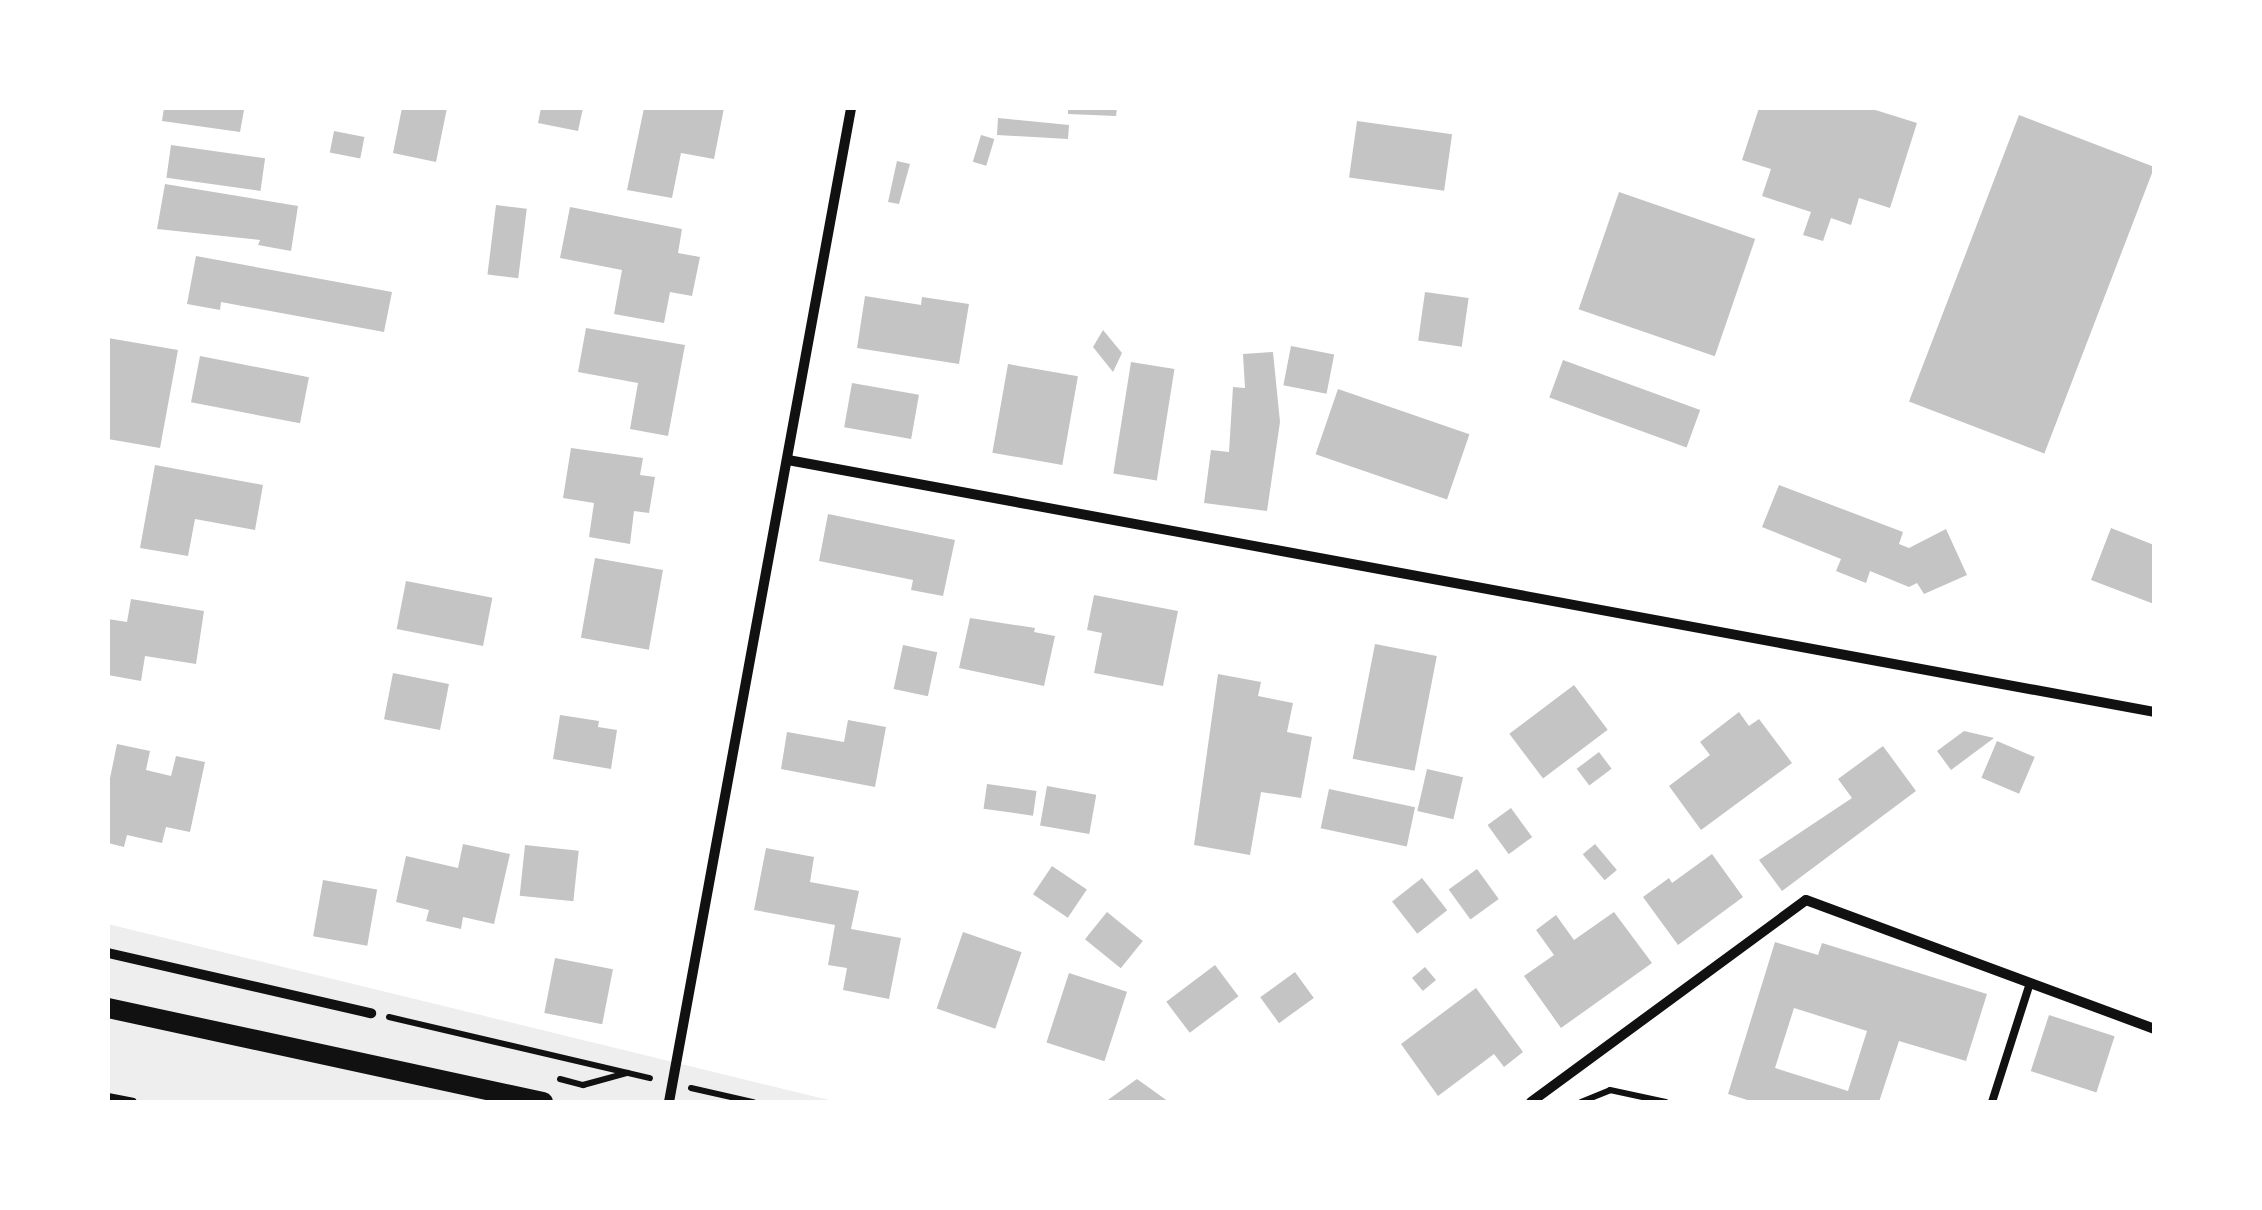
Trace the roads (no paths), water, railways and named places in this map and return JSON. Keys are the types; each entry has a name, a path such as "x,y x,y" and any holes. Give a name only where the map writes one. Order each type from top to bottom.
{"main road":[{"path":"108,1008 543,1102"}],"street":[{"path":"669,1102 852,108"},
{"path":"788,460 2154,712"},
{"path":"1531,1102 1806,900 2154,1029"},
{"path":"108,953 371,1013"}],"lane":[{"path":"1992,1102 2030,983"},
{"path":"108,1097 133,1102"}]}
